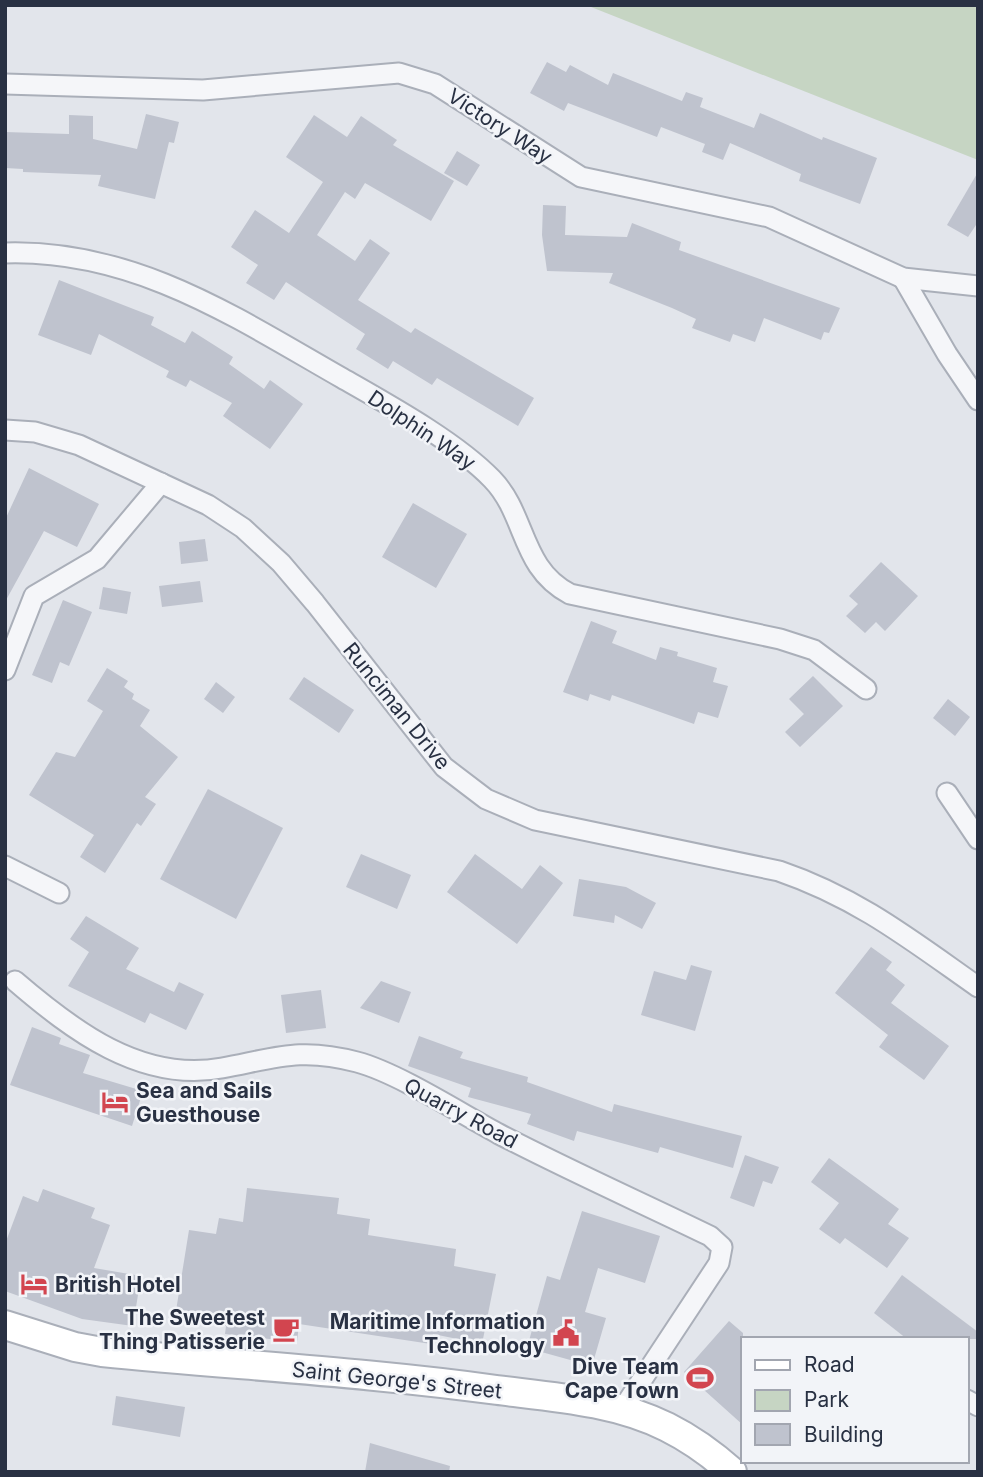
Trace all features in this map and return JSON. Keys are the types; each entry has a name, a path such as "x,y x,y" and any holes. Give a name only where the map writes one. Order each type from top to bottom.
{"main road":[{"name":"Saint George's Street","path":"5,1325 102,1352 421,1380 565,1398 622,1410 666,1426 709,1451 732,1472"}],"street":[{"name":"Victory Way","path":"5,84 203,90 399,74 435,83 581,177 769,217 903,278 978,286"},
{"name":"Dolphin Way","path":"5,253 33,252 94,261 168,283 199,296 370,394 474,461 494,481 506,499 542,576 570,594 803,646 822,655 866,690"},
{"path":"903,278 947,355 978,400"},
{"name":"Runciman Drive","path":"5,429 35,432 79,445 208,505 243,528 281,563 444,767 486,799 535,820 779,871 818,884 853,901 978,986"},
{"path":"5,670 34,596 39,590 97,559 161,483"},
{"path":"947,793 978,839"},
{"path":"5,866 59,893"},
{"name":"Quarry Road","path":"15,981 112,1051 141,1063 188,1072 292,1053 320,1054 360,1062 515,1143 710,1236 722,1247 719,1263 622,1410"}],"green space":[{"path":"586,5 978,5 978,160"}],"building":[{"path":"547,62 566,72 570,65 608,85 613,73 682,101 686,92 703,98 700,107 754,128 760,113 822,140 823,137 877,158 860,204 799,181 801,174 730,143 723,160 702,152 705,144 661,127 657,137 568,103 564,111 530,93"},
{"path":"146,114 179,122 174,143 169,142 155,199 98,186 101,175 23,172 23,169 5,168 5,132 69,134 69,115 93,116 93,139 137,149"},
{"path":"314,115 347,137 361,116 397,140 393,145 454,181 431,221 365,183 355,199 345,192 317,235 355,261 370,239 390,253 358,300 411,333 415,328 534,398 518,426 437,378 432,385 393,361 388,369 356,349 365,334 286,282 274,300 246,283 258,265 231,247 255,210 289,233 323,182 286,157"},
{"path":"457,151 480,165 467,186 444,173"},
{"path":"978,172 978,222 968,237 947,225"},
{"path":"543,205 566,206 565,235 627,237 632,223 681,242 679,250 840,308 829,333 824,332 821,340 764,318 755,342 733,334 730,342 692,328 696,319 609,283 613,273 547,271 542,235"},
{"path":"59,280 154,317 151,325 185,343 192,331 233,357 229,364 264,389 270,380 303,404 270,449 223,416 232,403 190,380 186,387 166,377 169,371 99,334 91,355 38,335"},
{"path":"29,468 99,504 77,547 44,531 5,602 5,520"},
{"path":"413,503 467,534 436,588 382,557"},
{"path":"205,539 208,561 181,564 179,542"},
{"path":"881,562 918,596 885,631 876,622 865,633 846,616 858,604 849,596"},
{"path":"200,581 203,602 162,607 159,586"},
{"path":"103,587 131,592 127,614 99,609"},
{"path":"63,600 92,612 69,666 60,662 52,683 32,675"},
{"path":"591,621 617,631 612,643 656,660 660,647 678,652 677,656 717,668 713,682 728,686 718,718 698,712 694,724 612,695 610,701 590,694 588,701 563,692"},
{"path":"107,668 128,681 124,687 134,694 132,699 150,710 140,726 178,757 145,797 156,804 141,826 137,823 105,873 80,857 94,835 29,795 56,752 75,757 103,711 87,701"},
{"path":"813,676 843,706 800,747 785,732 804,714 789,699"},
{"path":"304,677 354,710 339,733 289,699"},
{"path":"216,682 235,697 223,713 204,699"},
{"path":"948,699 970,717 955,736 933,718"},
{"path":"208,789 283,828 236,919 160,879"},
{"path":"361,854 411,875 397,909 346,887"},
{"path":"475,854 522,889 540,865 563,883 517,944 447,892"},
{"path":"579,879 626,887 656,903 642,929 615,915 614,923 573,916"},
{"path":"86,916 139,948 126,969 174,992 179,982 204,994 186,1030 150,1013 145,1023 68,986 89,952 70,939"},
{"path":"871,947 892,962 886,970 905,985 891,1003 949,1046 924,1080 879,1047 888,1035 835,993"},
{"path":"691,965 712,971 695,1031 641,1015 654,971 686,980"},
{"path":"381,981 411,992 399,1023 360,1008"},
{"path":"321,990 326,1028 286,1033 281,995"},
{"path":"32,1027 61,1038 59,1044 90,1055 83,1073 143,1091 132,1126 10,1085"},
{"path":"419,1036 463,1052 460,1058 528,1077 527,1082 612,1112 614,1104 742,1136 733,1168 660,1147 658,1153 577,1131 574,1141 527,1124 531,1114 468,1097 471,1088 408,1066"},
{"path":"745,1155 779,1167 772,1184 763,1181 754,1207 730,1198"},
{"path":"829,1158 899,1209 888,1224 909,1238 887,1268 845,1238 840,1244 819,1229 839,1203 811,1182"},
{"path":"247,1188 339,1198 337,1214 370,1219 368,1235 456,1249 454,1266 496,1274 482,1344 433,1334 431,1344 299,1324 297,1342 225,1334 226,1326 175,1317 189,1230 216,1234 219,1218 243,1222"},
{"path":"43,1189 95,1208 91,1218 110,1225 94,1268 141,1276 133,1326 82,1319 5,1291 5,1244 23,1196 38,1202"},
{"path":"582,1211 660,1236 645,1283 598,1268 585,1312 606,1318 592,1366 527,1348 547,1276 560,1280"},
{"path":"902,1275 978,1332 978,1339 904,1337 874,1313"},
{"path":"729,1321 743,1333 741,1423 684,1372"},
{"path":"116,1396 185,1407 180,1437 112,1425"},
{"path":"370,1443 450,1466 449,1472 365,1472"}],"place":[{"name":"Sea and Sails Guesthouse","path":"115,1102"},
{"name":"British Hotel","path":"34,1284"},
{"name":"The Sweetest Thing Patisserie","path":"286,1329"},
{"name":"Maritime Information Technology","path":"566,1333"},
{"name":"Dive Team Cape Town","path":"700,1378"}]}
